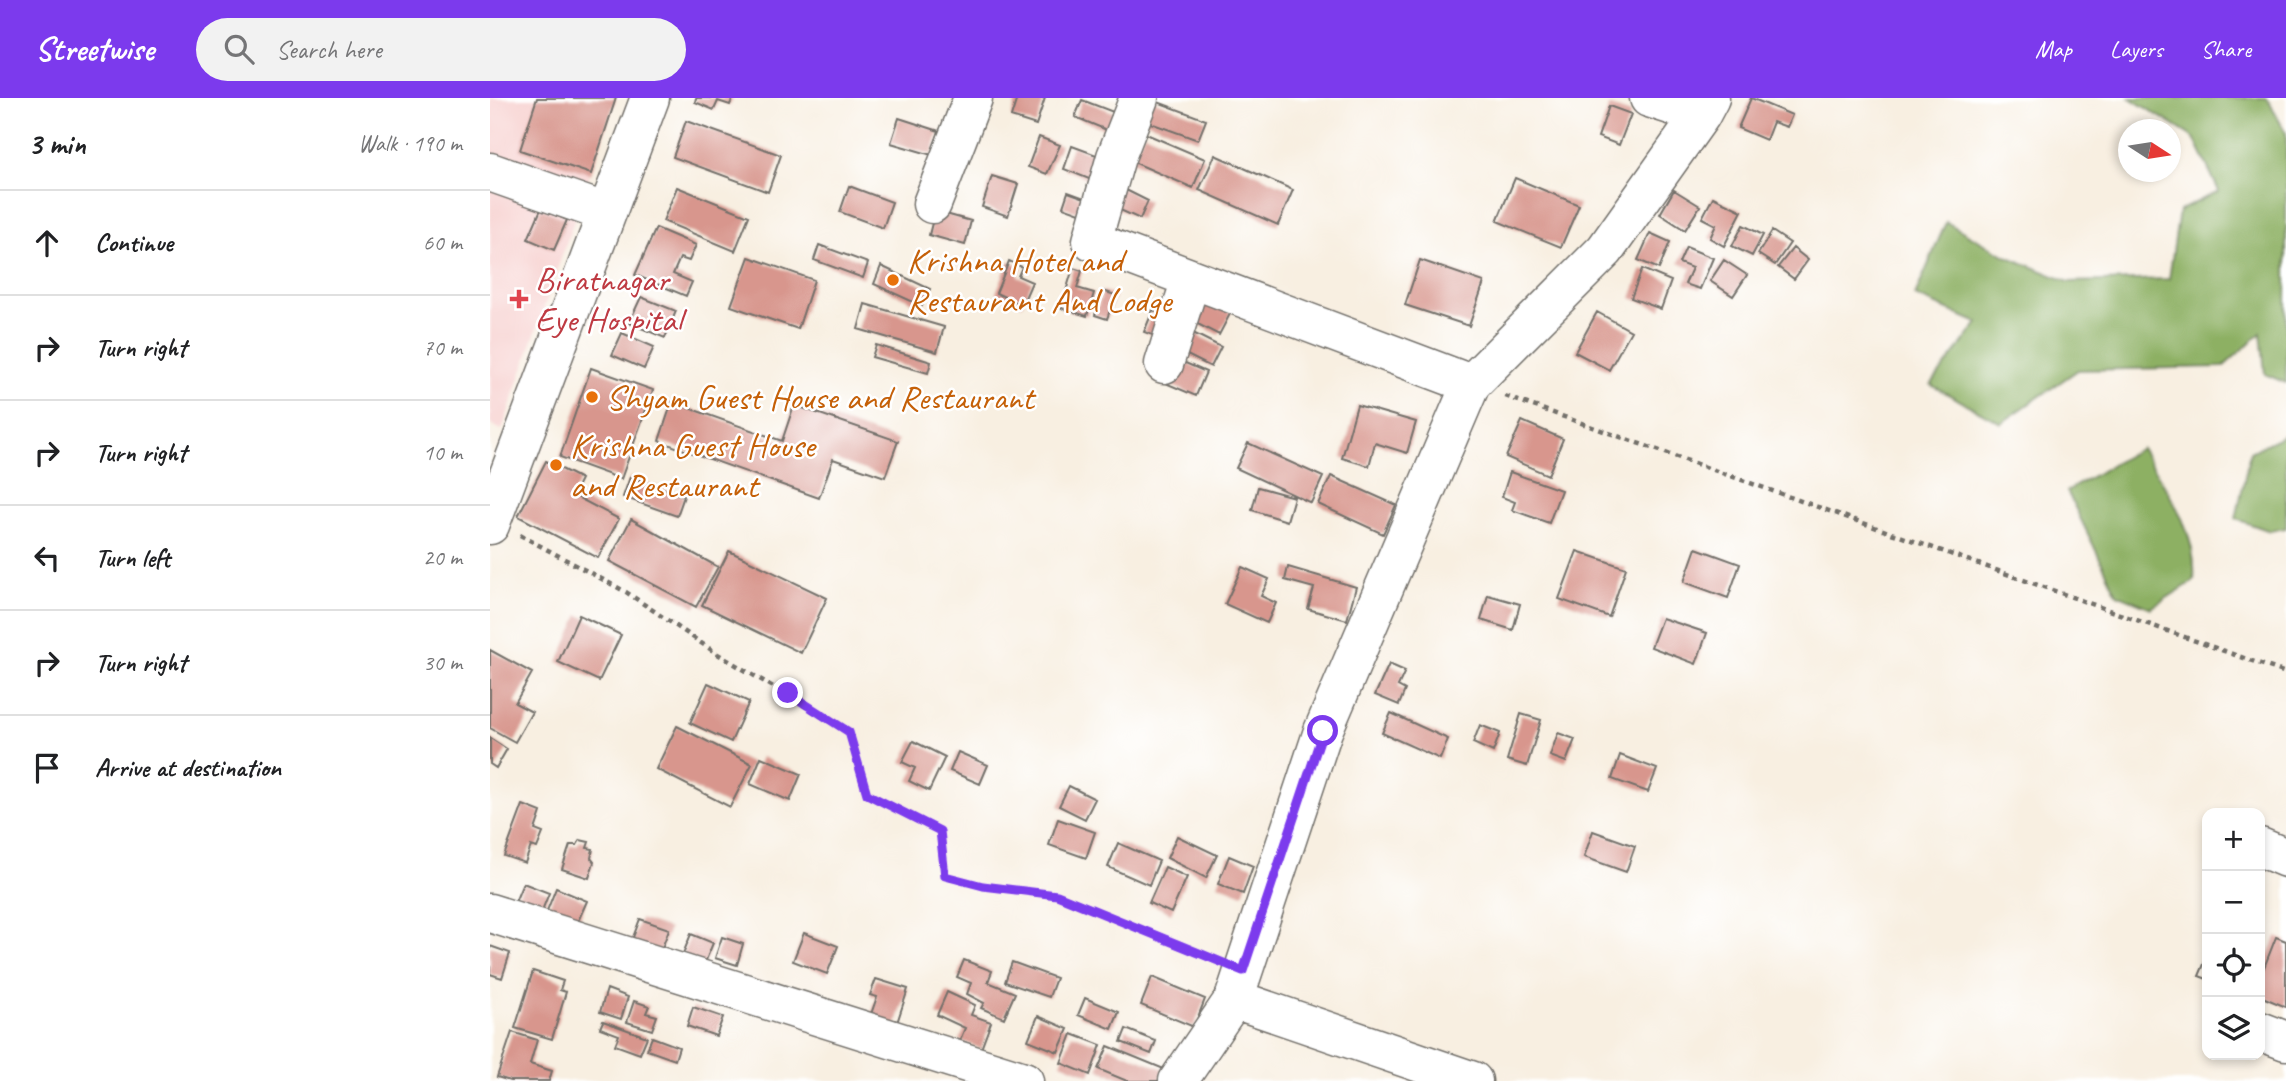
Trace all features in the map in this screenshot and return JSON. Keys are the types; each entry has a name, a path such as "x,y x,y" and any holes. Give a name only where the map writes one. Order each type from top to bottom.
{"street":[{"path":"491,522 650,98"},
{"path":"932,204 973,98"},
{"path":"1139,98 1116,157 1092,241 1471,384"},
{"path":"1178,1081 1239,985 1323,731 1471,384 1605,250 1706,107 1649,98"},
{"path":"490,172 607,213"},
{"path":"1164,364 1191,279"},
{"path":"2265,850 2286,858"},
{"path":"490,914 1024,1081"},
{"path":"1239,985 1473,1081"},
{"path":"2265,1033 2286,1041"}],"path":[{"path":"1471,384 2286,673"},
{"path":"491,522 626,592 716,653 849,732 867,794 940,831 945,876 983,886 1057,895 1239,985"}],"shaded area":[{"name":"Biratnagar Eye Hospital","path":"490,98 616,98 502,430 490,424"}],"green space":[{"path":"2130,98 2267,98 2286,133 2286,383 2265,374 2261,333 2223,367 2078,370 2001,423 1931,385 1978,323 1915,296 1946,222 2006,256 2069,282 2169,279 2179,211 2219,191 2194,138 2181,130 2181,119 2164,119"},
{"path":"2286,434 2286,528 2270,531 2236,519 2250,452"},
{"path":"2141,448 2186,527 2194,562 2194,581 2151,608 2117,594 2067,491"}],"building":[{"path":"537,98 616,98 591,174 520,150"},
{"path":"696,98 733,98 730,105 718,101 714,110 695,102"},
{"path":"1017,98 1045,98 1036,125 1011,117"},
{"path":"1147,98 1206,120 1198,140 1139,119"},
{"path":"1751,98 1792,115 1787,127 1773,122 1766,140 1738,128"},
{"path":"1082,100 1116,113 1109,131 1075,117"},
{"path":"1609,106 1631,114 1619,145 1598,137"},
{"path":"899,118 939,131 932,155 891,143"},
{"path":"686,121 781,155 768,192 673,157"},
{"path":"1144,133 1205,159 1193,188 1131,161"},
{"path":"1039,137 1060,145 1047,174 1028,167"},
{"path":"1072,146 1102,157 1094,181 1064,169"},
{"path":"1215,155 1293,190 1278,225 1199,190"},
{"path":"992,176 1018,184 1008,216 982,207"},
{"path":"1515,178 1579,205 1561,247 1497,221"},
{"path":"849,186 892,202 883,228 840,212"},
{"path":"1118,186 1148,201 1140,219 1109,205"},
{"path":"677,187 749,216 735,251 663,221"},
{"path":"1674,190 1700,206 1685,230 1660,214"},
{"path":"1068,192 1093,201 1088,216 1063,207"},
{"path":"1713,197 1742,211 1724,246 1710,238 1716,225 1702,218"},
{"path":"541,209 567,220 554,250 528,239"},
{"path":"935,211 971,221 965,245 929,235"},
{"path":"1743,225 1763,235 1752,256 1732,246"},
{"path":"656,228 696,245 689,261 680,258 673,274 692,282 686,296 635,275"},
{"path":"1772,231 1790,243 1775,265 1758,254"},
{"path":"1650,233 1670,242 1659,269 1638,260"},
{"path":"819,245 868,263 863,278 814,260"},
{"path":"1686,247 1713,258 1700,289 1685,284 1692,268 1679,263"},
{"path":"1793,248 1808,260 1794,279 1778,267"},
{"path":"749,257 814,280 798,329 731,306"},
{"path":"1420,260 1484,282 1469,326 1405,305"},
{"path":"1724,260 1747,275 1733,296 1710,281"},
{"path":"1009,261 1022,267 1018,276 1032,282 1022,305 996,293"},
{"path":"881,266 930,289 922,306 874,284"},
{"path":"1073,268 1082,271 1077,288 1094,293 1087,316 1061,308"},
{"path":"1642,269 1671,281 1661,309 1631,298"},
{"path":"1103,291 1115,295 1107,319 1095,315"},
{"path":"1197,295 1231,312 1219,335 1186,318"},
{"path":"641,297 676,311 665,338 629,323"},
{"path":"865,304 944,327 937,352 858,329"},
{"path":"1153,310 1175,319 1167,340 1144,332"},
{"path":"1597,312 1631,331 1609,370 1575,352"},
{"path":"1191,332 1221,347 1211,367 1181,352"},
{"path":"622,333 654,347 644,369 612,355"},
{"path":"876,345 931,362 928,373 872,357"},
{"path":"1174,358 1206,372 1196,396 1163,382"},
{"path":"591,368 653,390 621,479 560,457"},
{"path":"672,402 782,441 794,405 898,441 885,477 833,459 819,498 659,441"},
{"path":"1357,405 1416,422 1407,453 1375,443 1369,466 1342,458"},
{"path":"1522,421 1563,439 1548,475 1506,457"},
{"path":"1248,443 1323,477 1311,503 1236,468"},
{"path":"546,461 581,479 573,495 619,519 598,558 518,516"},
{"path":"1510,472 1561,490 1549,523 1512,510 1515,502 1502,497"},
{"path":"1331,476 1396,505 1383,534 1318,504"},
{"path":"630,477 684,496 677,516 623,497"},
{"path":"1258,487 1294,497 1287,521 1252,510"},
{"path":"631,519 718,567 696,607 609,561"},
{"path":"1696,548 1740,564 1728,598 1684,582"},
{"path":"729,551 827,598 801,653 702,605"},
{"path":"1577,551 1626,568 1609,617 1559,599"},
{"path":"1242,567 1269,579 1261,596 1276,603 1267,623 1225,604"},
{"path":"1288,567 1356,587 1347,620 1308,609 1314,588 1285,580"},
{"path":"1488,595 1520,604 1513,630 1481,620"},
{"path":"579,615 621,635 599,681 558,662"},
{"path":"1662,618 1707,633 1696,664 1651,647"},
{"path":"490,650 532,673 515,703 532,712 515,742 490,728"},
{"path":"1389,664 1405,671 1398,686 1405,690 1399,705 1375,695"},
{"path":"708,683 749,702 731,742 690,723"},
{"path":"1391,713 1448,739 1440,759 1382,733"},
{"path":"1521,714 1541,720 1527,766 1507,760"},
{"path":"1480,725 1500,733 1493,752 1473,743"},
{"path":"677,726 752,764 730,807 656,769"},
{"path":"1558,733 1575,739 1566,762 1550,756"},
{"path":"490,738 507,749 496,768 490,764"},
{"path":"913,741 945,757 929,791 909,781 915,768 902,762"},
{"path":"958,752 988,765 980,784 950,771"},
{"path":"1620,755 1657,769 1648,792 1612,779"},
{"path":"761,757 801,774 790,801 750,784"},
{"path":"1069,786 1095,799 1085,819 1059,806"},
{"path":"523,805 541,812 535,830 543,833 537,848 531,846 525,863 504,856"},
{"path":"1058,819 1095,832 1086,858 1049,845"},
{"path":"1593,831 1635,846 1626,872 1584,857"},
{"path":"1177,836 1217,855 1206,878 1167,858"},
{"path":"580,840 589,842 587,848 593,849 591,858 594,862 589,878 562,869 570,845 577,845"},
{"path":"1118,843 1159,861 1149,885 1108,867"},
{"path":"1229,856 1253,866 1243,894 1218,884"},
{"path":"1165,867 1187,877 1171,913 1149,903"},
{"path":"523,883 549,893 541,913 515,902"},
{"path":"556,888 587,901 575,928 545,916"},
{"path":"640,919 669,929 658,959 629,948"},
{"path":"804,933 838,946 827,974 793,961"},
{"path":"691,934 713,943 702,970 680,961"},
{"path":"722,937 743,944 737,965 715,958"},
{"path":"2276,937 2286,941 2286,1007 2265,998 2265,965"},
{"path":"490,946 510,953 502,978 490,974"},
{"path":"964,960 992,971 988,982 1015,993 1004,1018 981,1008 984,1003 967,994 971,983 957,977"},
{"path":"1012,962 1056,978 1049,997 1005,982"},
{"path":"533,971 563,981 560,990 566,992 552,1039 515,1028"},
{"path":"1152,977 1205,999 1194,1027 1141,1005"},
{"path":"876,979 908,989 896,1026 870,1017 877,997 870,995"},
{"path":"607,989 628,997 621,1019 600,1012"},
{"path":"947,992 975,1005 971,1015 991,1022 981,1049 960,1040 965,1028 937,1015"},
{"path":"1085,998 1119,1012 1112,1029 1078,1015"},
{"path":"634,1001 649,1006 646,1013 657,1016 652,1030 627,1022"},
{"path":"693,1007 723,1017 716,1036 687,1026"},
{"path":"1038,1016 1068,1029 1058,1052 1028,1040"},
{"path":"603,1021 647,1037 640,1054 615,1045 619,1035 600,1028"},
{"path":"1126,1029 1156,1041 1151,1054 1121,1042"},
{"path":"512,1032 537,1040 530,1064 552,1071 549,1081 510,1081 497,1077"},
{"path":"1072,1034 1101,1045 1090,1075 1061,1063"},
{"path":"652,1037 679,1047 675,1060 647,1050"},
{"path":"1108,1046 1164,1069 1159,1081 1127,1081 1098,1069"}],"place":[{"name":"Krishna Hotel and Restaurant And Lodge","path":"893,280"},
{"name":"Biratnagar Eye Hospital","path":"519,299"},
{"name":"Shyam Guest House and Restaurant","path":"592,397"},
{"name":"Krishna Guest House and Restaurant","path":"556,465"}],"route":[{"path":"788,693 849,732 867,794 940,831 945,876 983,886 1057,895 1243,971 1323,731"}]}
